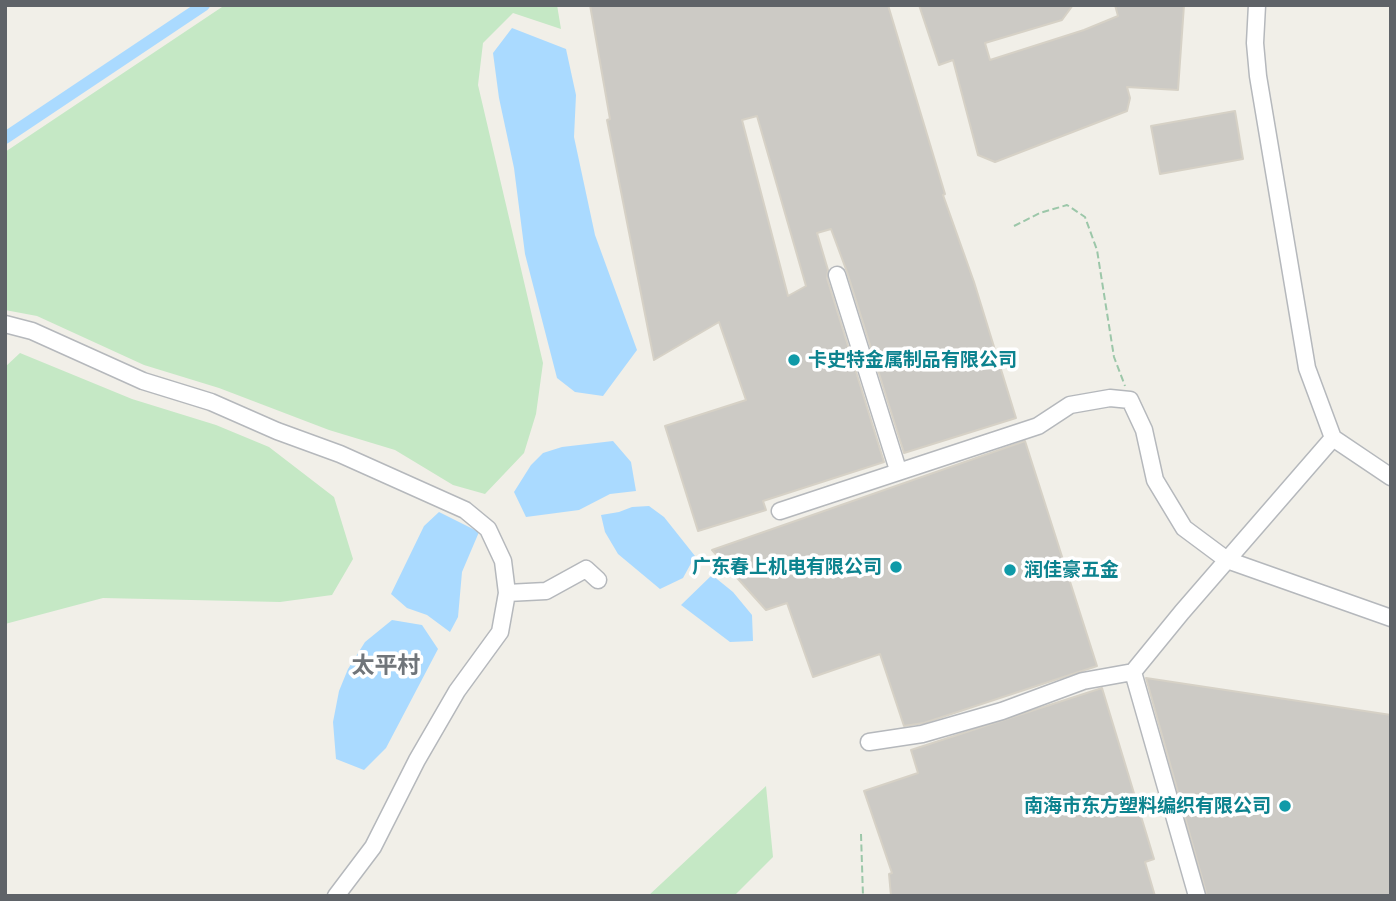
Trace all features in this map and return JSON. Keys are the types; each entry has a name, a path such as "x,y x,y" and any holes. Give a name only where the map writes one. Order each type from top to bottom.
{"street":[{"path":"1257,5 1255,43 1258,76 1307,368 1333,438 1391,477"},
{"path":"837,275 898,470"},
{"path":"5,324 32,331 143,381 211,402 277,431 340,454 465,510 488,529 503,561 507,593 500,632 457,691 417,760 373,847 336,896"},
{"path":"780,511 1038,426 1070,405 1110,398 1130,401 1143,430 1155,480 1184,528 1227,560 1391,618"},
{"path":"869,742 922,734 1002,711 1083,681 1133,672 1333,438"},
{"path":"507,593 546,591 586,569 598,580"},
{"path":"1133,672 1196,896"}],"path":[{"path":"1014,226 1040,213 1067,205 1085,217 1097,250 1114,357 1130,401"},
{"path":"861,834 863,896"}],"green space":[{"path":"225,5 557,5 561,29 513,13 483,43 478,85 543,363 536,414 524,453 485,494 453,485 395,450 329,430 219,388 144,365 37,316 5,310 5,152"},
{"path":"20,353 132,399 216,425 269,447 334,497 353,559 332,595 280,602 103,598 5,624 5,367"},
{"path":"766,786 773,857 734,896 648,896"}],"water":[{"path":"512,28 566,49 576,95 574,137 595,235 637,350 603,396 575,392 557,378 525,254 514,168 499,98 493,53"},
{"path":"613,441 631,462 636,491 610,494 579,510 526,517 514,492 531,465 543,453 562,447"},
{"path":"649,506 664,517 695,556 683,578 660,589 618,554 605,532 601,515 632,507"},
{"path":"439,512 479,532 462,572 458,617 450,632 427,615 407,608 391,594 424,526"},
{"path":"712,575 733,592 752,615 753,641 730,642 681,605"},
{"path":"392,620 422,625 438,649 386,748 364,770 336,759 333,722 339,691 348,669 365,642"}],"building":[{"path":"590,5 888,5 945,194 943,195 974,282 1016,418 904,453 831,229 817,233 828,270 827,278 884,462 763,501 766,510 698,531 665,426 746,400 719,322 654,360 607,120 610,119","holes":["757,116 806,286 788,296 742,120"]},
{"path":"919,5 1073,5 1062,20 985,43 990,60 1084,30 1118,16 1115,5 1184,5 1178,90 1127,87 1130,98 1127,111 995,162 978,155 953,60 939,65"},
{"path":"1235,111 1243,159 1160,174 1151,126"},
{"path":"1025,441 1097,666 924,723 904,726 880,654 813,677 787,603 766,610 712,550"},
{"name":"南海市东方塑料编织有限公司","path":"1146,678 1391,715 1391,896 1207,896"},
{"path":"1102,688 1154,859 1145,862 1155,896 891,896 889,874 892,873 864,791 918,773 911,750"}],"waterway":[{"path":"5,138 204,5"}],"place":[{"name":"卡史特金属制品有限公司","path":"794,360"},
{"name":"广东春上机电有限公司","path":"896,567"},
{"name":"润佳豪五金","path":"1010,570"},
{"name":"南海市东方塑料编织有限公司","path":"1285,806"}],"district":[{"name":"太平村","path":"386,666"}]}
